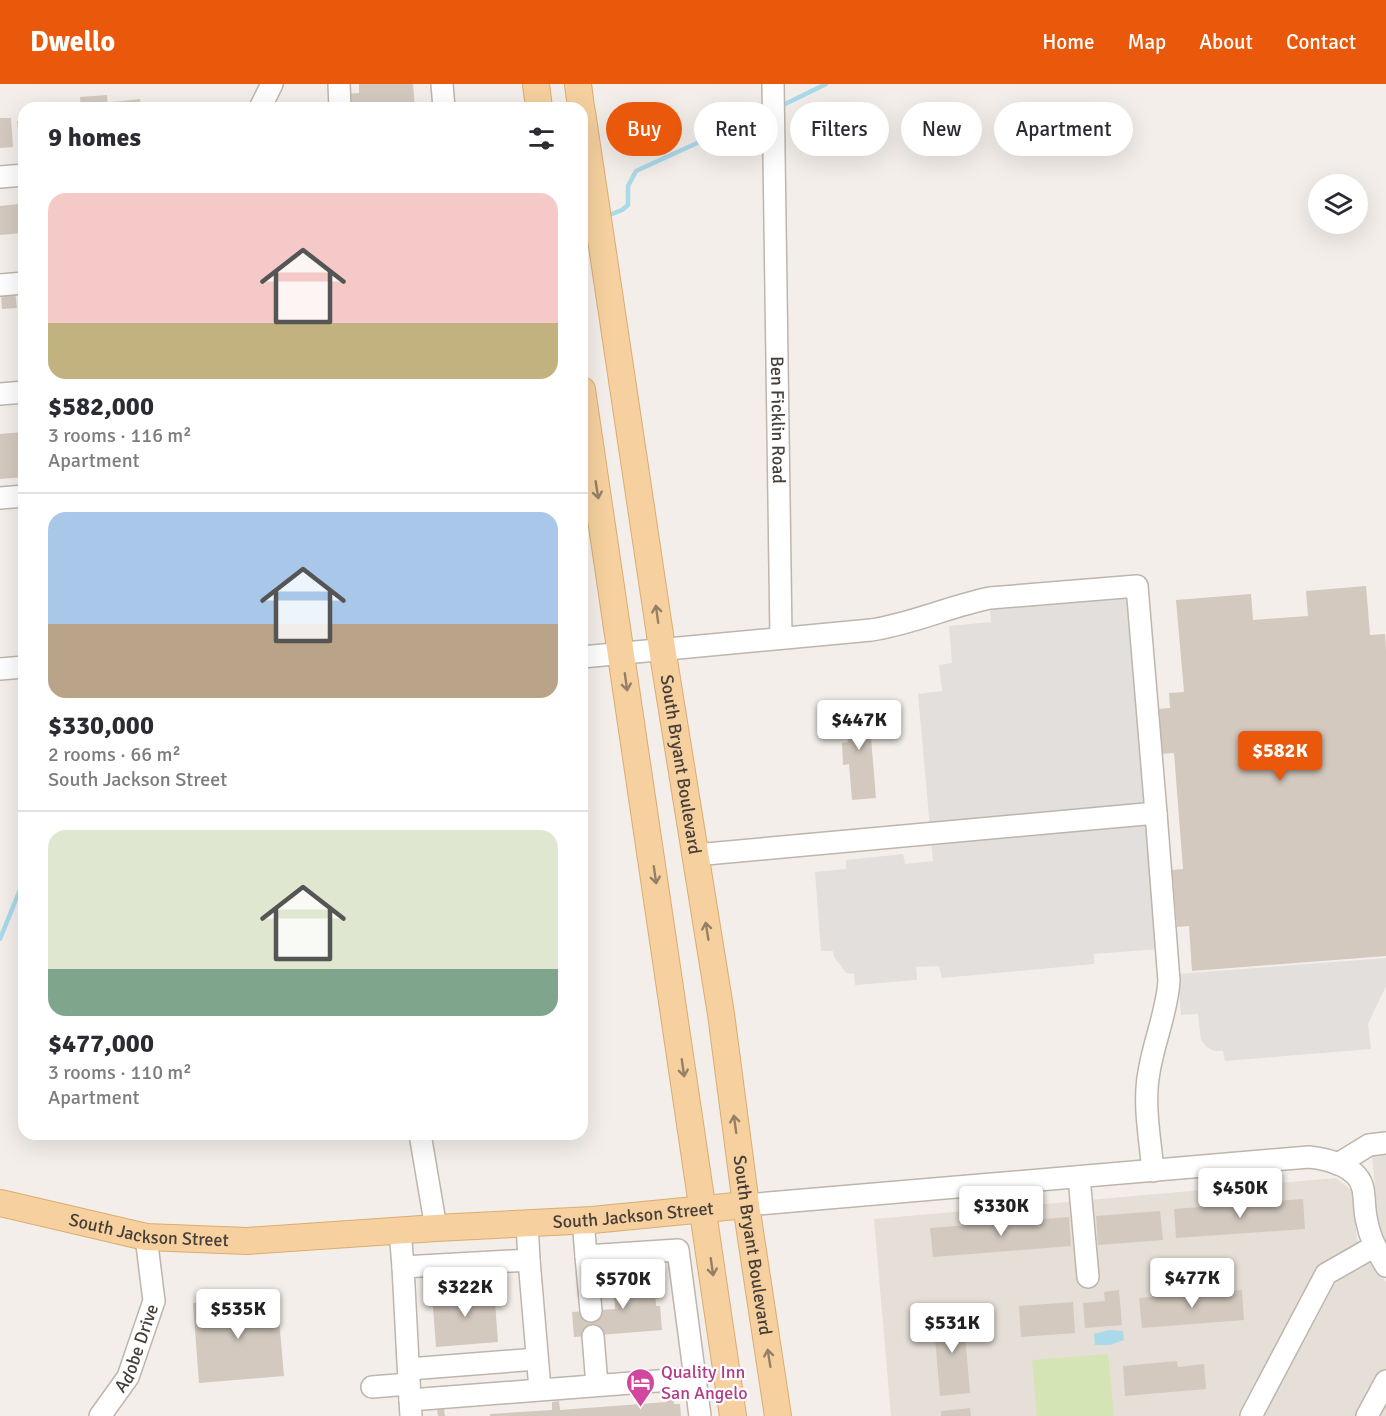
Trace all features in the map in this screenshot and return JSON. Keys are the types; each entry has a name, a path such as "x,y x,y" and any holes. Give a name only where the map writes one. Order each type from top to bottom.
{"main road":[{"path":"536,84 538,102"},
{"name":"South Bryant Boulevard","path":"578,84 581,102"},
{"name":"South Bryant Boulevard","path":"588,151 662,648 721,1014 746,1205 778,1416"},
{"path":"588,429 733,1416"},
{"name":"South Jackson Street","path":"0,1203 146,1237 247,1241 583,1220 746,1205"}],"street":[{"path":"263,102 272,84"},
{"path":"339,84 340,102"},
{"path":"442,84 444,102"},
{"name":"Ben Ficklin Road","path":"773,84 781,638"},
{"path":"0,177 18,176"},
{"path":"0,285 18,284"},
{"path":"0,394 18,392"},
{"path":"0,498 18,496"},
{"path":"588,656 885,628 990,598 1137,586 1169,981 1168,998 1148,1075 1147,1115 1153,1171"},
{"path":"0,669 18,668"},
{"path":"695,855 1156,813"},
{"path":"421,1140 436,1228"},
{"path":"1386,1143 1369,1145 1343,1166 1357,1176 1361,1183 1366,1220 1375,1246 1386,1266"},
{"name":"South Jackson Street","path":"746,1205 1309,1157 1343,1166"},
{"path":"1079,1177 1088,1277"},
{"path":"583,1220 591,1311"},
{"path":"527,1223 540,1389"},
{"path":"400,1230 410,1392"},
{"name":"Adobe Drive","path":"100,1416 128,1377 154,1301 146,1237"},
{"path":"1251,1416 1326,1274 1375,1246"},
{"path":"586,1256 678,1250 700,1416"},
{"path":"403,1267 529,1260"},
{"path":"593,1336 597,1385"},
{"path":"410,1392 537,1359"},
{"path":"372,1387 410,1392 540,1389 696,1378"},
{"path":"1367,1416 1385,1384"}],"shaded area":[{"path":"1128,598 1159,949 1094,954 1094,964 942,978 939,966 916,967 917,980 855,985 854,974 846,973 834,957 833,951 821,951 815,872 846,869 846,860 903,854 905,864 933,861 918,694 942,691 939,665 952,663 949,626 991,622 990,610"},
{"path":"1386,958 1386,986 1368,1024 1371,1049 1225,1061 1223,1051 1214,1051 1201,1040 1198,1014 1181,1015 1178,974"},
{"path":"1386,1132 1386,1244 1378,1219 1370,1133"},
{"path":"1336,1178 1351,1190 1357,1238 1367,1260 1386,1282 1386,1416 891,1416 874,1219"}],"green space":[{"path":"1108,1354 1114,1416 1037,1416 1032,1360"}],"water":[{"path":"1109,1330 1123,1331 1124,1340 1110,1345 1095,1345 1094,1334"}],"building":[{"path":"359,84 413,84 414,102 345,102 344,94 359,93"},
{"path":"107,95 108,102 80,102 80,97"},
{"path":"140,99 140,102 113,102"},
{"path":"0,118 11,118 13,147 0,148"},
{"path":"18,204 18,233 0,235 0,206"},
{"path":"15,291 17,308 2,309 1,292"},
{"path":"18,432 18,478 0,479 0,434"},
{"path":"1366,586 1370,635 1385,634 1386,650 1386,956 1192,971 1189,926 1177,927 1172,870 1183,869 1174,753 1162,754 1158,709 1170,708 1169,693 1184,692 1176,600 1251,594 1253,620 1308,616 1306,591"},
{"path":"868,701 876,798 852,800 849,764 843,765 842,743 848,742 844,704"},
{"path":"1303,1199 1305,1229 1176,1238 1174,1209"},
{"path":"1160,1211 1163,1240 1098,1245 1096,1216"},
{"path":"1069,1217 1071,1246 933,1257 930,1228"},
{"path":"654,1274 656,1306 660,1306 662,1330 574,1337 572,1312 615,1309 613,1277"},
{"path":"494,1289 498,1342 436,1347 432,1294"},
{"path":"1119,1290 1122,1325 1085,1328 1083,1303 1105,1301 1104,1292"},
{"path":"1242,1290 1244,1320 1142,1328 1139,1298"},
{"path":"277,1296 284,1376 199,1383 193,1303"},
{"path":"1073,1302 1075,1333 1021,1337 1019,1306"},
{"path":"963,1312 970,1393 940,1396 933,1315"},
{"path":"1177,1361 1178,1367 1204,1364 1206,1389 1125,1396 1123,1366"},
{"name":"Quality Inn San Angelo","path":"666,1394 673,1394 674,1404 680,1404 681,1416 490,1416 490,1414 552,1410 552,1402 559,1401 560,1410 667,1402"},
{"path":"970,1408 971,1416 941,1416 941,1411"},
{"path":"444,1409 445,1416 438,1416 437,1410"}],"waterway":[{"path":"781,106 826,84"},
{"path":"607,216 628,205 628,186 636,171 694,144"},
{"path":"0,939 18,895"}],"place":[{"name":"Quality Inn San Angelo","path":"640,1408"}]}
